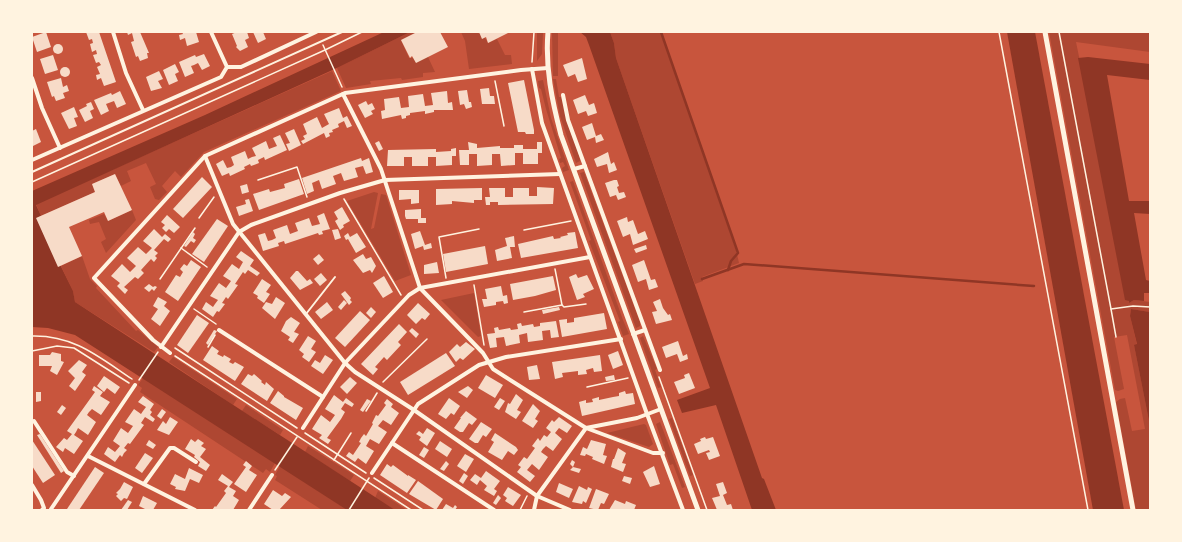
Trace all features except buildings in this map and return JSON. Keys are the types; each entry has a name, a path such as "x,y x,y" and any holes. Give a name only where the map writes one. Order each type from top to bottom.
{"street":[{"path":"113,32 126,73 143,110"},
{"path":"211,32 227,67"},
{"path":"227,67 241,67 316,32"},
{"path":"548,32 548,68 552,102 574,169 633,334 698,510"},
{"path":"1045,32 1133,510"},
{"path":"32,160 221,76 227,67"},
{"path":"170,353 152,340 94,278 205,156 344,93 493,73 548,68"},
{"path":"532,69 542,123 621,339 646,414 684,510"},
{"path":"32,78 42,108 60,148"},
{"path":"344,93 385,180 420,288 483,353 493,369 586,428 653,453 663,454"},
{"path":"563,95 568,120 660,370"},
{"path":"205,156 233,224 345,363 355,372 414,410 529,491 570,510"},
{"path":"574,169 585,166"},
{"path":"161,347 239,232 251,225 385,180 560,174"},
{"path":"303,428 345,363 404,300 420,288 590,257"},
{"path":"219,330 323,397"},
{"path":"633,334 645,330"},
{"path":"372,473 418,404 488,361 621,339"},
{"path":"32,485 41,500 43,509 52,509 136,384"},
{"path":"534,510 537,496 586,428 661,409"},
{"path":"34,421 67,472 74,476"},
{"path":"392,443 494,510"},
{"path":"144,484 170,448 174,448 196,462"},
{"path":"88,456 195,510"},
{"path":"249,510 272,475"}],"lane":[{"path":"32,172 342,32"},
{"path":"306,314 335,277"}],"path":[{"path":"32,182 326,50 362,32"},
{"path":"532,69 534,32"},
{"path":"998,32 1088,510"},
{"path":"1059,32 1116,337"},
{"path":"326,50 344,93"},
{"path":"493,73 504,126"},
{"path":"258,180 297,167 309,205"},
{"path":"198,218 219,191"},
{"path":"340,194 404,300"},
{"path":"524,230 577,220"},
{"path":"160,279 195,228"},
{"path":"447,283 439,237 478,229"},
{"path":"181,248 213,270"},
{"path":"554,264 562,305"},
{"path":"473,278 484,344 483,353"},
{"path":"524,312 562,305 564,307 586,304"},
{"path":"189,306 221,327 208,347"},
{"path":"1111,309 1133,306 1150,307"},
{"path":"32,336 57,337 82,346 136,384"},
{"path":"366,411 379,387 427,339"},
{"path":"165,342 423,510"},
{"path":"32,351 57,346 74,348 136,384"},
{"path":"140,378 157,353"},
{"path":"170,353 411,510"},
{"path":"203,374 206,369"},
{"path":"660,370 656,371 707,510"},
{"path":"587,387 634,377"},
{"path":"242,400 246,394"},
{"path":"334,460 351,433"},
{"path":"276,469 298,436"},
{"path":"349,510 367,481"},
{"path":"520,510 529,491"}],"shaded area":[{"path":"384,32 410,32 339,67 36,205 41,216 37,218 73,291 75,302 395,510 347,510 75,335 48,328 32,327 32,191 205,115"},
{"path":"410,32 417,32 401,40 409,58 428,57 435,72 423,73 423,77 402,80 401,78 370,81 371,84 346,88 337,68"},
{"path":"461,32 473,32 480,34 488,43 497,39 505,55 511,55 512,64 469,69 465,41"},
{"path":"537,32 543,32 542,54 537,61"},
{"path":"552,32 558,32 558,76 553,76"},
{"path":"580,32 610,32 614,43 616,58 762,478 764,479 776,510 752,510 716,405 682,413 677,400 710,388 589,45 586,37"},
{"path":"610,32 661,32 736,250 739,263 702,277 703,281 695,284 616,58 614,43"},
{"path":"1007,32 1035,32 1124,510 1093,510"},
{"path":"1049,32 1150,32 1150,52 1076,42 1129,303 1134,300 1150,302 1150,312 1131,309 1130,316 1137,345 1134,345 1150,426 1150,510 1136,510 1116,402 1125,398 1132,431 1145,429 1127,335 1114,337 1124,389 1118,391 1115,390"},
{"path":"1088,57 1150,64 1150,80 1107,75 1129,201 1150,201 1150,214 1134,213 1146,280 1150,281 1150,293 1144,293 1144,301 1134,300 1129,303 1129,301 1125,300 1078,58"},
{"path":"332,71 341,91 204,152 181,177 175,171 162,186 167,192 159,200 155,199 150,187 156,184 146,163 127,171 131,181 121,186 115,174 92,184 95,192 41,216 36,204"},
{"path":"553,79 556,79 559,97 561,97 580,159 580,161 576,163 560,116"},
{"path":"543,80 551,118 569,170 563,172 562,168 565,166 563,162 560,163 559,159 561,158 541,89 539,88 538,81"},
{"path":"584,172 640,322 640,326 636,328 580,173"},
{"path":"573,181 629,334 623,336 618,322 620,321 589,241 591,240 570,182"},
{"path":"374,192 378,193 371,229 374,228 381,194 386,195 411,275 395,281 347,201"},
{"path":"132,210 136,220 106,253 101,242 106,239 99,222 90,224 89,220 104,214 108,221"},
{"path":"82,256 90,279 97,286 96,288 136,331 138,330 158,347 154,352 75,302 73,291 61,266"},
{"path":"474,293 481,336 478,337 441,300"},
{"path":"1131,309 1150,312 1150,426 1134,345 1137,344 1130,316"},
{"path":"643,336 657,369 655,370 661,387 658,388 640,338"},
{"path":"173,357 237,399 233,405 169,362"},
{"path":"143,378 275,463 270,472 266,469 263,473 140,392 142,388 138,385"},
{"path":"246,405 283,430 280,435 242,411"},
{"path":"672,418 693,475 690,476 669,419"},
{"path":"660,422 685,487 682,488 673,464 670,465 656,424"},
{"path":"644,424 646,425 653,444 649,447 607,433"},
{"path":"308,446 354,475 350,481 305,452"},
{"path":"280,466 346,509 322,510 275,480 277,476 275,475"},
{"path":"378,491 407,510 395,510 375,498"}],"waterway":[{"path":"661,32 738,253 731,261 728,270"},
{"path":"702,279 744,264 1034,286"}]}
